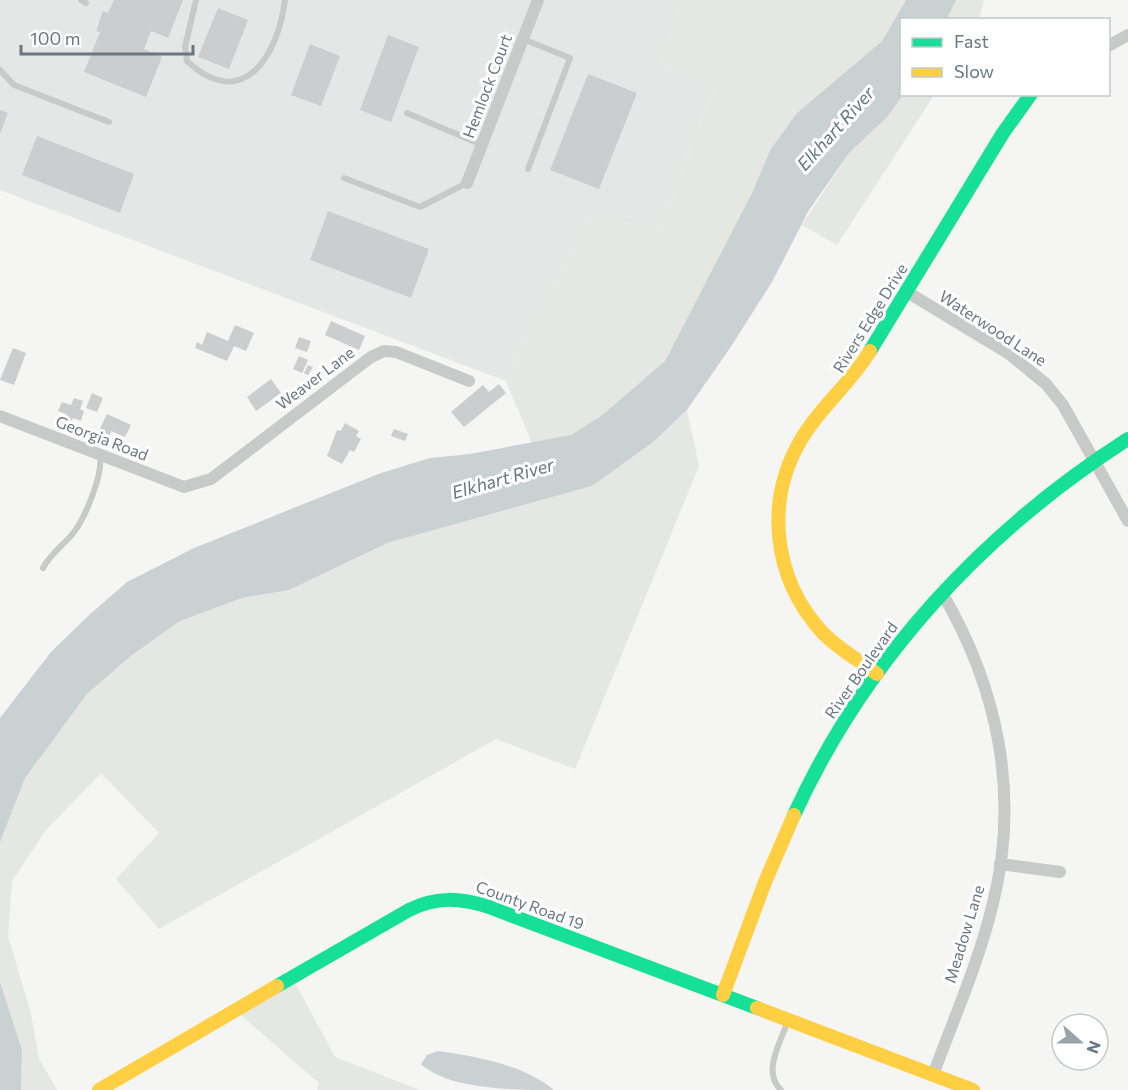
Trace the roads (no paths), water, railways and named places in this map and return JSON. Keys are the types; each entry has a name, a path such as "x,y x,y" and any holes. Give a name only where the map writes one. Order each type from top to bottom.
{"street":[{"name":"Hemlock Court","path":"467,183 538,0"},
{"path":"1110,45 1128,35"},
{"name":"Rivers Edge Drive","path":"877,674 825,634 794,596 781,557 778,510 789,464 815,419 844,390 860,368 1003,133 1030,96"},
{"name":"Waterwood Lane","path":"907,292 1030,369 1063,405 1128,521"},
{"name":"Weaver Lane","path":"194,486 211,479 371,357 384,351 396,352 469,381"},
{"name":"Georgia Road","path":"0,416 175,484 194,486"},
{"name":"River Boulevard","path":"723,995 762,888 799,803 834,739 913,624 1007,528 1094,460 1128,439"},
{"name":"Meadow Lane","path":"933,1075 984,936 1000,864 1004,802 997,731 979,663 967,636 942,593"},
{"path":"1000,864 1060,872"},
{"name":"County Road 19","path":"99,1090 421,903 446,897 489,907 973,1090"}],"lane":[{"path":"196,0 185,47 187,61 200,74 213,80 237,82 256,71 271,49 283,16 285,0"},
{"path":"523,39 570,58 528,169"},
{"path":"0,70 14,85 109,123"},
{"path":"407,113 483,145"},
{"path":"344,178 420,207 467,183"},
{"path":"43,568 51,555 77,528 101,472 100,455"},
{"path":"781,1090 776,1085 772,1068 788,1020"}],"water":[{"name":"Elkhart River","path":"906,0 956,0 947,18 900,18 900,96 902,96 887,117 849,153 809,210 772,282 732,345 687,410 652,443 592,486 387,543 289,590 242,598 180,621 132,655 87,694 25,778 0,842 0,718 51,652 88,616 127,582 194,548 381,473 430,458 470,454 571,435 601,416 665,361 752,193 770,150 797,113 882,41"},
{"path":"0,982 22,1050 21,1090 0,1090"},
{"path":"438,1051 484,1059 514,1068 554,1090 484,1087 448,1079 433,1073 421,1064 427,1055"}]}
